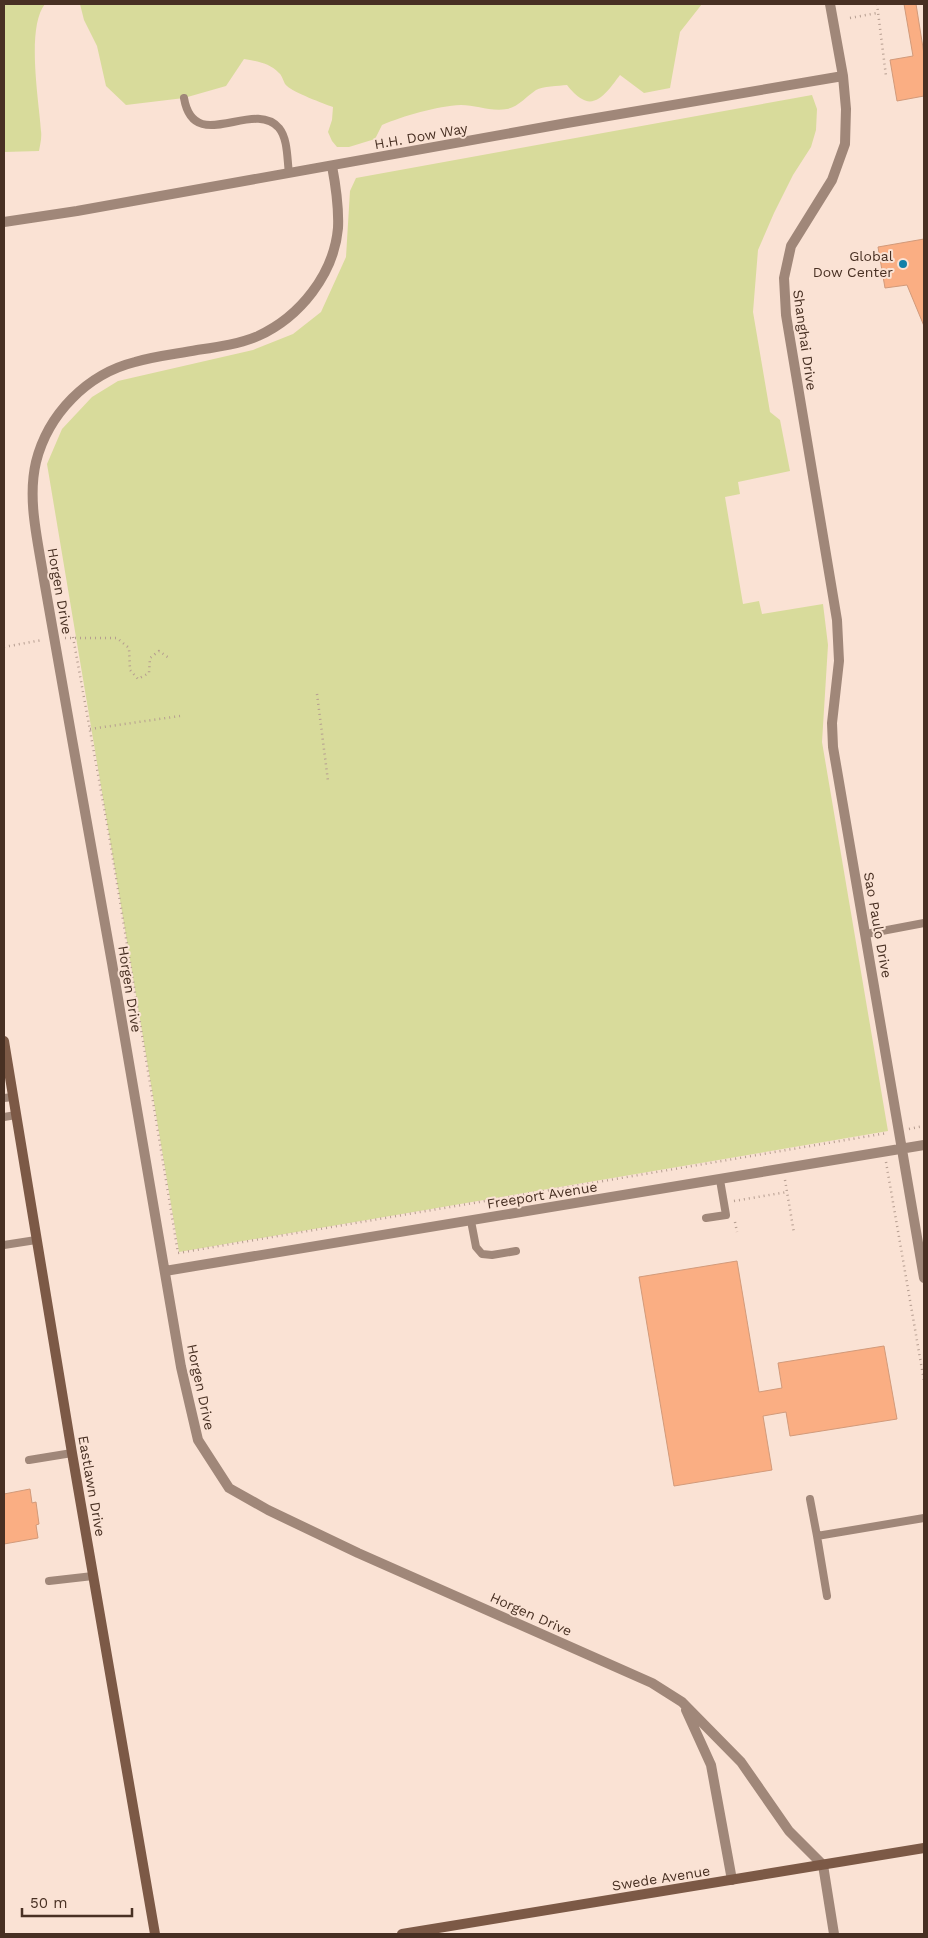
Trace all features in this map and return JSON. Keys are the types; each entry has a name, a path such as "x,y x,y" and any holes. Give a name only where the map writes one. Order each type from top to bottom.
{"street":[{"name":"Shanghai Drive","path":"830,4 843,76 846,110 845,144 832,180 791,246 784,278 786,315 830,574"},
{"name":"H.H. Dow Way","path":"4,222 77,211 843,76"},
{"name":"Horgen Drive","path":"332,166 338,204 338,233 328,269 306,302 281,322 259,336 234,344 133,362 90,382 58,414 45,437 36,461 33,486 33,512 54,639 181,1368 198,1440 229,1488 268,1510 358,1553 652,1683 682,1702 740,1762 789,1831 823,1865"},
{"name":"Sao Paulo Drive","path":"830,574 837,620 839,652 832,723 833,747 924,1278"},
{"name":"Eastlawn Drive","path":"4,1041 8,1098 16,1115 155,1934"},
{"name":"Freeport Avenue","path":"165,1271 924,1145"},
{"path":"682,1702 712,1765 732,1880"},
{"name":"Swede Avenue","path":"402,1934 924,1848"},
{"path":"823,1865 834,1934"}],"lane":[{"path":"184,98 194,121 204,125 266,120 278,127 284,139 289,173"},
{"path":"866,934 924,923"},
{"path":"4,1117 16,1115"},
{"path":"706,1218 726,1215 720,1180"},
{"path":"471,1221 476,1247 482,1254 492,1255 516,1251"},
{"path":"4,1245 36,1240"},
{"path":"29,1460 72,1453"},
{"path":"810,1499 827,1596"},
{"path":"817,1536 924,1518"},
{"path":"49,1581 93,1576"}],"path":[{"path":"877,4 886,76"},
{"path":"850,18 877,13"},
{"path":"73,637 178,1253 898,1131"},
{"path":"4,646 73,637 117,638 129,648 130,670 138,679 149,673 150,658 159,651 168,658"},
{"path":"317,694 328,781"},
{"path":"90,730 180,716"},
{"path":"882,1134 924,1381"},
{"path":"783,1169 794,1233"},
{"path":"733,1209 732,1201 787,1192"},
{"path":"734,1217 737,1232"}],"green space":[{"path":"4,4 45,4 39,15 35,47 36,84 41,134 39,151 4,152"},
{"path":"80,4 702,4 680,32 670,88 644,93 620,75 604,95 594,101 588,101 578,96 567,85 547,87 536,90 519,104 507,109 495,110 461,105 441,107 410,115 382,125 375,139 349,147 337,147 328,132 332,120 333,107 290,89 280,74 267,65 244,59 226,86 184,98 126,105 106,86 97,46 84,20"},
{"path":"812,95 817,109 816,130 811,147 793,175 758,250 753,312 770,412 780,420 790,471 738,482 740,494 725,497 743,604 759,601 762,614 823,604 828,645 822,742 888,1131 179,1252 47,464 62,429 92,397 118,381 253,350 293,334 321,312 346,257 350,191 356,178"}],"building":[{"path":"904,4 916,4 924,54 924,96 897,101 890,60 913,56"},
{"name":"Global Dow Center","path":"924,239 924,326 907,285 885,288 878,247"},
{"path":"737,1261 759,1392 782,1388 778,1363 884,1346 897,1419 790,1436 786,1412 763,1416 772,1470 674,1486 639,1277"},
{"path":"30,1489 32,1503 36,1502 39,1524 36,1525 38,1538 4,1544 4,1494"}],"place":[{"name":"Global Dow Center","path":"903,264"}]}
